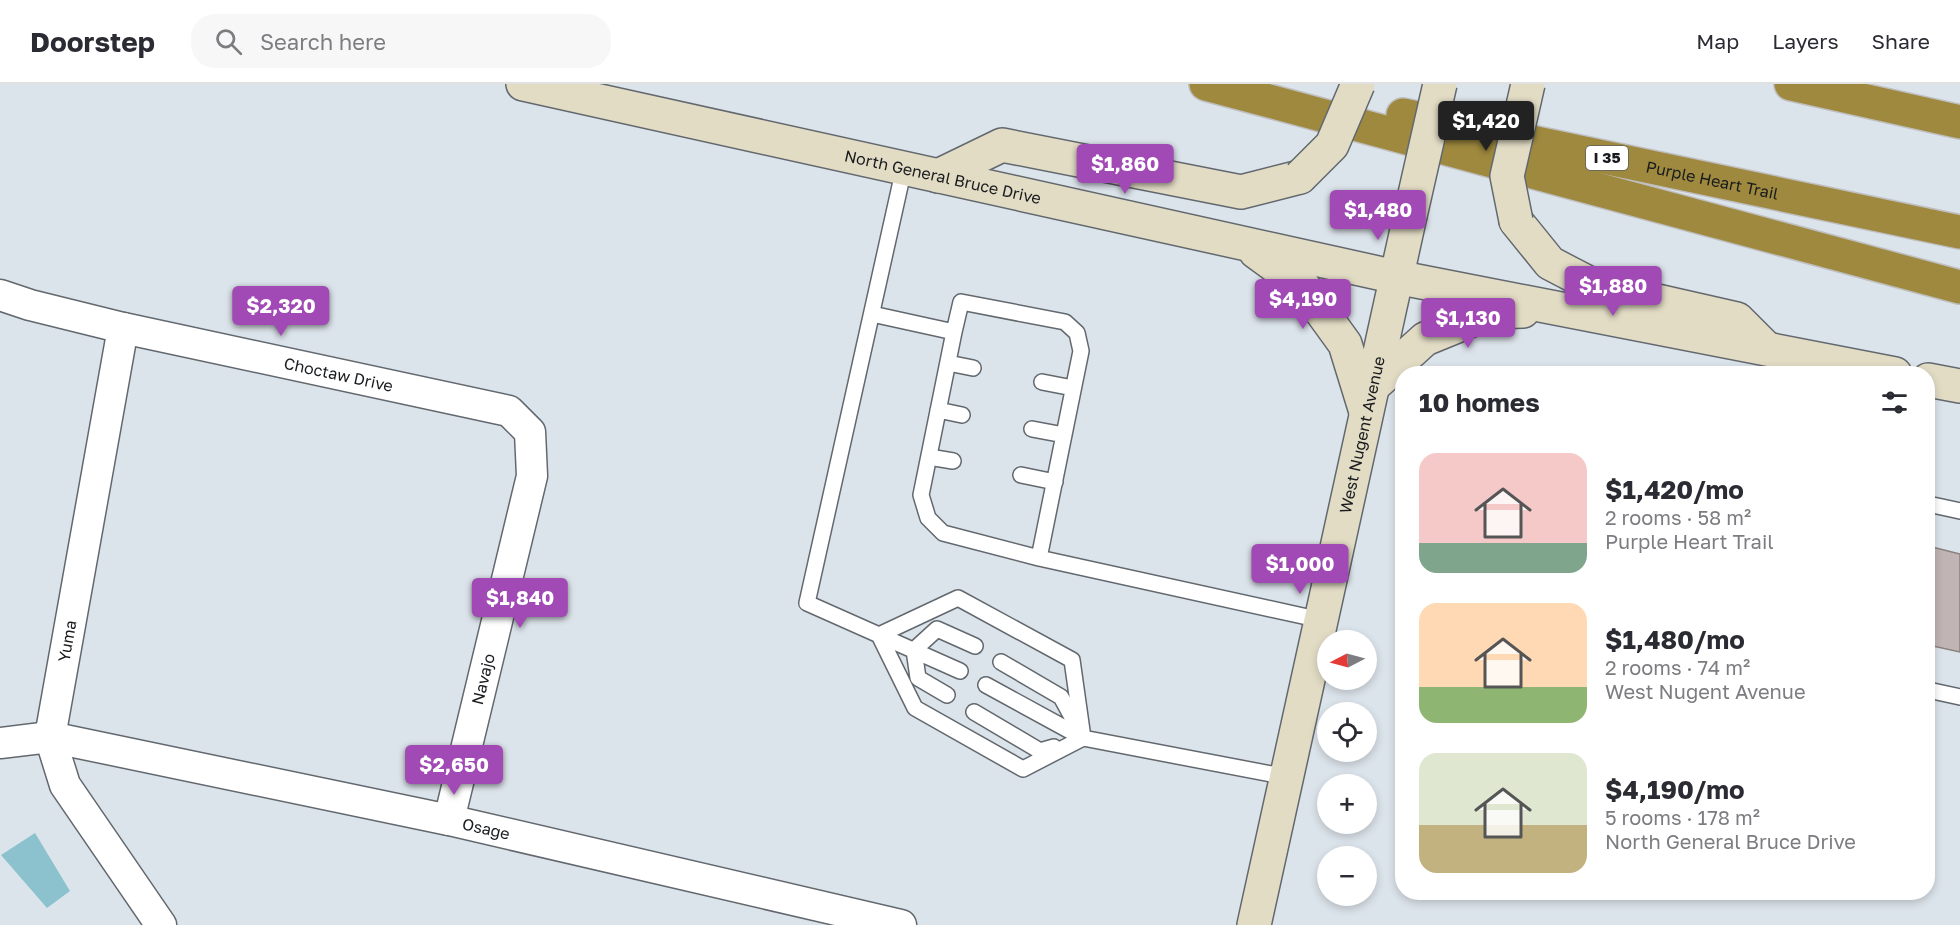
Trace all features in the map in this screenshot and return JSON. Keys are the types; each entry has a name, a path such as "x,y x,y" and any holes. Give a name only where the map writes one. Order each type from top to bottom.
{"highway":[{"path":"1206,84 1960,287"},
{"name":"Purple Heart Trail","path":"1254,84 1960,232"},
{"path":"1791,84 1960,122"}],"main road":[{"name":"North General Bruce Drive","path":"522,84 1396,277 1855,366"},
{"path":"938,176 1002,145 1241,192 1300,177 1332,145 1358,84"},
{"name":"West Nugent Avenue","path":"1254,925 1440,84"},
{"path":"1528,84 1507,176 1516,221 1550,263 1596,287 1737,319 1766,348"},
{"path":"1245,244 1303,286 1345,344 1369,400 1395,372"},
{"path":"1400,366 1425,339 1491,312 1563,309"},
{"path":"1935,381 1960,386"}],"street":[{"name":"Choctaw Drive","path":"0,295 30,305 123,328 508,411 530,432"},
{"name":"Yuma","path":"123,328 50,737 65,785 161,925"},
{"name":"Navajo","path":"449,820 532,476 530,432"},
{"name":"Osage","path":"0,743 50,737 449,820 901,925"}],"lane":[{"path":"904,168 807,603 960,671"},
{"path":"1039,558 1081,351 1077,333 1065,322 961,302 921,495 928,518 943,532 1039,558 1321,620"},
{"path":"872,314 954,332"},
{"path":"948,363 973,368"},
{"path":"1042,382 1073,388"},
{"path":"938,410 962,415"},
{"path":"1032,429 1064,435"},
{"path":"929,457 953,461"},
{"path":"1021,475 1055,482"},
{"path":"1935,506 1960,511"},
{"path":"879,634 958,598 1072,660 1083,738"},
{"path":"914,650 937,629 975,646"},
{"path":"879,634 915,708 1023,769 1083,738"},
{"path":"914,650 918,678 948,695"},
{"path":"1001,662 1060,698 1083,738"},
{"path":"986,685 1083,738 1287,777"},
{"path":"1935,692 1960,697"},
{"path":"974,712 1040,752 1083,738"}],"water":[{"path":"35,833 70,891 47,908 1,855"}],"building":[{"path":"1935,548 1960,554 1960,652 1935,647"}]}
